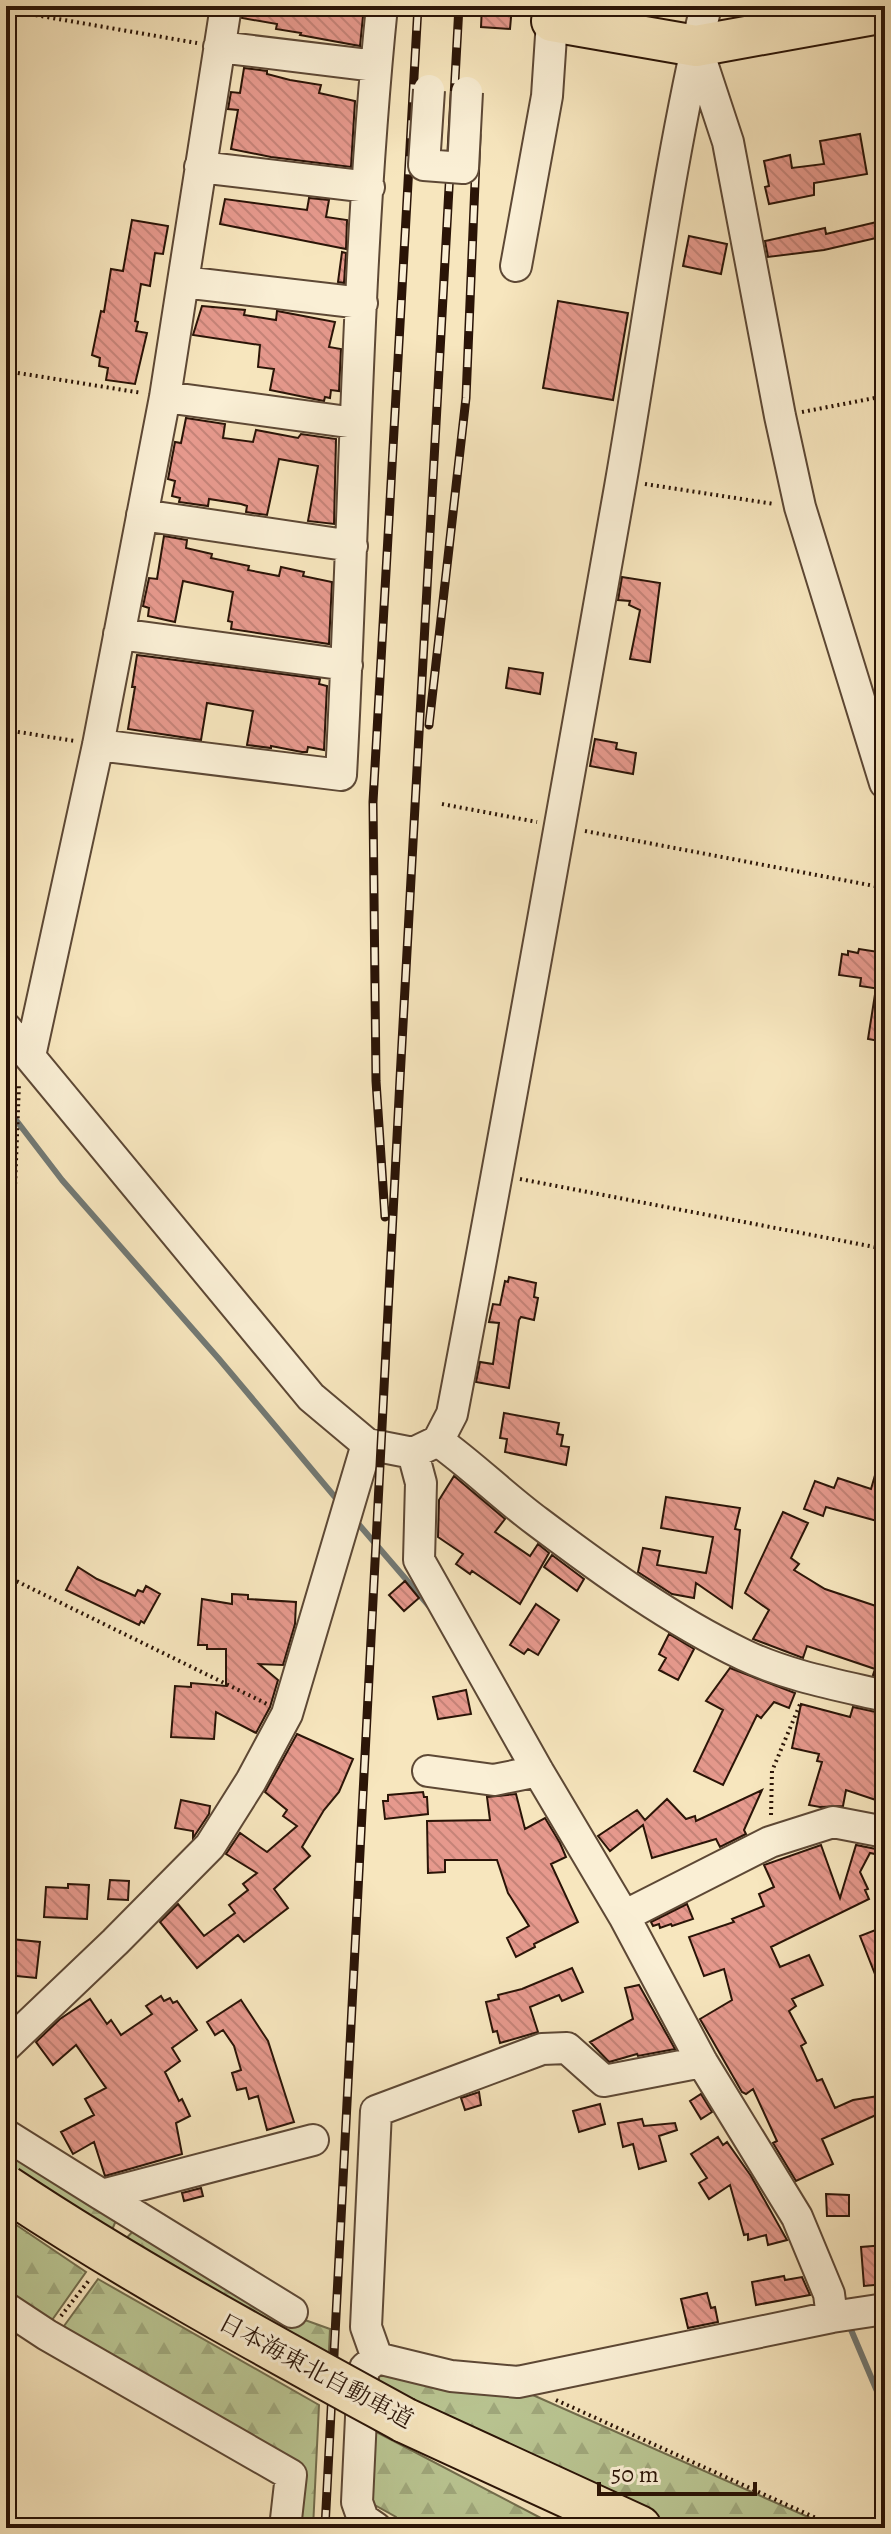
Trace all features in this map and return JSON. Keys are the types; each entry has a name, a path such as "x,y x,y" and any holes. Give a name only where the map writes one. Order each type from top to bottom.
{"highway":[{"name":"日本海東北自動車道","path":"6,2188 75,2233 400,2427 639,2528"},
{"name":"日本海東北自動車道","path":"6,2207 84,2258 204,2329 400,2427 587,2528"}],"main road":[{"path":"552,21 696,46 885,12"}],"street":[{"path":"30,1056 98,745 165,397 226,6"},
{"path":"98,745 341,775 355,423 382,6"},
{"path":"706,6 648,309 560,826 452,1414 427,1448 421,1483 419,1560 624,1916 702,2062 797,2217 829,2294 832,2317"},
{"path":"516,266 547,96 552,21"},
{"path":"696,46 728,142 800,507 885,783"},
{"path":"219,47 376,66"},
{"path":"429,90 424,165 463,168 467,92"},
{"path":"200,167 369,187"},
{"path":"183,282 362,303"},
{"path":"165,397 355,423"},
{"path":"142,515 352,546"},
{"path":"119,634 347,665"},
{"path":"6,1028 311,1397 367,1444 427,1448 472,1466 537,1521 674,1618 746,1656 810,1679 885,1696"},
{"path":"6,2046 210,1846 251,1781 287,1714 367,1444"},
{"path":"428,1771 494,1780 538,1771"},
{"path":"624,1916 770,1842 833,1822 885,1832"},
{"path":"377,2358 366,2327 376,2111 542,2049 567,2048 604,2081 702,2062"},
{"path":"6,2135 292,2312"},
{"path":"102,2195 313,2140"},
{"path":"6,2308 47,2335 291,2475 285,2528"},
{"path":"377,2358 451,2376 518,2382 832,2317 885,2309"},
{"path":"376,2528 363,2519 357,2502 363,2375 365,2368 377,2358"}],"path":[{"path":"6,10 219,47"},
{"path":"6,371 165,397"},
{"path":"780,416 885,396"},
{"path":"621,481 800,507"},
{"path":"6,730 98,745"},
{"path":"442,804 885,888"},
{"path":"6,1418 18,1088 30,1056"},
{"path":"498,1174 885,1249"},
{"path":"6,1576 287,1714"},
{"path":"770,1842 772,1771 810,1679"},
{"path":"518,2382 838,2528"},
{"path":"6,2524 96,2528"}],"green space":[{"path":"6,2140 117,2218 107,2242 6,2175"},
{"path":"6,2218 86,2272 50,2323 6,2296"},
{"path":"137,2227 291,2315 330,2329 328,2371 116,2249"},
{"path":"98,2279 319,2405 313,2528 292,2528 300,2466 84,2344 64,2326"},
{"path":"372,2367 517,2388 833,2528 670,2528 369,2391"},
{"path":"363,2425 560,2528 401,2528 396,2517 362,2498"}],"building":[{"path":"244,6 364,6 360,46 300,35 276,29 277,24 242,18"},
{"path":"482,6 512,6 510,29 481,27"},
{"path":"244,68 321,85 319,93 355,101 351,167 231,149 238,110 228,109 231,92 240,93"},
{"path":"860,134 867,174 814,183 814,195 769,204 764,161 790,155 792,168 824,164 820,141"},
{"path":"309,198 329,200 326,217 347,220 346,249 220,224 225,199 307,210"},
{"path":"132,220 168,226 163,254 155,253 150,286 141,284 136,331 147,333 135,384 106,380 108,368 99,366 100,358 92,355 101,311 104,312 111,269 123,271"},
{"path":"885,220 885,236 824,250 768,257 765,241 825,228 826,234"},
{"path":"689,236 727,244 721,274 683,266"},
{"path":"342,252 346,253 344,283 338,282"},
{"path":"558,301 628,313 613,400 543,388"},
{"path":"202,306 245,310 244,315 276,320 277,311 335,322 329,347 341,349 339,391 331,390 330,398 325,397 324,401 270,390 274,369 258,367 260,345 193,335"},
{"path":"186,418 225,424 223,438 253,442 256,430 298,438 301,434 336,439 334,524 308,521 318,466 279,459 267,515 246,512 247,506 241,504 209,499 208,506 179,502 180,498 172,496 175,481 168,479 175,442 181,443"},
{"path":"164,536 187,540 186,548 212,554 211,558 249,566 248,570 279,576 281,567 304,572 303,576 332,582 329,644 231,629 232,622 228,621 233,592 183,581 175,622 148,616 149,608 143,606 149,578 157,579"},
{"path":"622,577 660,583 650,662 630,659 640,610 629,605 630,601 618,600"},
{"path":"137,655 320,679 319,684 327,686 324,750 308,747 307,752 302,752 247,745 253,711 207,703 201,740 128,729"},
{"path":"509,668 543,673 540,694 506,688"},
{"path":"595,739 617,743 616,749 636,753 633,774 590,766"},
{"path":"859,949 885,953 885,1042 868,1039 876,988 860,986 861,978 839,975 842,954 848,955 848,951 858,953"},
{"path":"509,1277 536,1283 534,1297 538,1298 534,1320 521,1317 519,1320 509,1388 476,1382 480,1362 493,1364 499,1323 489,1322 493,1304 500,1305 505,1281 508,1282"},
{"path":"504,1413 559,1423 557,1434 563,1435 561,1446 569,1447 566,1465 505,1452 507,1439 500,1438"},
{"path":"880,1458 885,1458 885,1518 878,1516 877,1521 826,1507 823,1516 804,1509 815,1481 834,1488 838,1478 871,1489"},
{"path":"454,1476 505,1519 495,1532 530,1556 538,1544 549,1553 520,1604 472,1571 470,1574 456,1564 463,1554 438,1537 439,1500"},
{"path":"666,1497 740,1508 735,1529 740,1530 732,1608 696,1583 694,1598 672,1594 638,1572 643,1548 660,1551 657,1565 706,1573 713,1537 661,1528"},
{"path":"783,1512 808,1523 791,1558 799,1564 794,1570 825,1589 885,1609 885,1678 873,1675 875,1669 807,1646 803,1658 753,1639 769,1610 745,1593"},
{"path":"552,1555 584,1579 577,1591 544,1567"},
{"path":"78,1567 135,1596 138,1590 143,1592 146,1586 160,1594 144,1623 141,1621 139,1625 66,1590"},
{"path":"405,1581 419,1598 404,1611 389,1595"},
{"path":"232,1594 248,1595 248,1599 296,1602 295,1624 283,1665 259,1664 278,1680 270,1707 256,1733 216,1712 214,1739 171,1737 175,1686 191,1687 191,1683 226,1686 226,1649 207,1649 207,1645 198,1645 202,1599 232,1604"},
{"path":"536,1604 559,1620 538,1655 528,1649 524,1654 510,1645"},
{"path":"669,1634 694,1649 678,1680 659,1670 666,1658 659,1654"},
{"path":"730,1668 795,1693 789,1708 774,1702 761,1718 757,1715 723,1785 694,1771 723,1710 706,1701"},
{"path":"466,1690 471,1714 438,1719 433,1697"},
{"path":"801,1704 850,1717 853,1707 885,1714 885,1803 846,1790 843,1806 809,1805 822,1762 817,1761 819,1754 792,1748"},
{"path":"297,1734 353,1759 339,1792 302,1847 310,1856 274,1889 288,1908 244,1942 238,1935 197,1968 160,1922 178,1904 204,1936 235,1913 229,1905 248,1890 243,1884 257,1873 226,1854 240,1833 267,1852 297,1826 283,1816 287,1810 265,1792"},
{"path":"762,1790 744,1830 746,1834 720,1847 716,1839 652,1858 643,1825 610,1851 598,1836 637,1810 645,1820 667,1799 686,1819 695,1816 696,1821"},
{"path":"423,1792 427,1797 428,1814 385,1819 383,1801 388,1801 388,1795"},
{"path":"516,1794 525,1829 545,1818 560,1843 566,1857 551,1864 578,1922 534,1944 535,1947 516,1957 507,1938 529,1926 508,1893 497,1860 445,1860 445,1872 428,1873 427,1821 490,1820 487,1797"},
{"path":"181,1800 210,1806 209,1814 193,1838 193,1831 175,1828"},
{"path":"821,1845 840,1898 856,1845 876,1849 875,1854 870,1853 860,1872 869,1899 771,1947 780,1967 809,1955 823,1985 792,1999 796,2006 789,2011 806,2043 801,2046 817,2081 822,2079 835,2108 853,2100 885,2095 885,2111 822,2139 833,2164 796,2181 773,2143 777,2141 753,2089 746,2094 742,2092 700,2019 732,2000 724,1969 704,1976 689,1937 734,1922 732,1919 764,1906 759,1894 774,1887 764,1865"},
{"path":"110,1880 129,1881 128,1900 108,1899"},
{"path":"68,1884 89,1885 87,1919 44,1917 46,1887 68,1888"},
{"path":"687,1904 693,1919 672,1926 653,1926 651,1922"},
{"path":"878,1929 885,1947 884,1997 860,1936"},
{"path":"11,1939 40,1942 36,1978 7,1975"},
{"path":"572,1968 583,1992 562,2001 559,1995 530,2007 538,2032 500,2043 497,2031 493,2032 486,2002"},
{"path":"639,1985 675,2049 637,2054 609,2062 590,2042 633,2019 625,1988"},
{"path":"161,1996 164,2001 170,1998 173,2003 177,2001 197,2030 172,2048 180,2061 165,2072 190,2116 176,2123 182,2154 105,2176 94,2142 73,2154 61,2132 94,2115 85,2099 106,2088 76,2045 53,2065 36,2042 60,2019 90,1999 107,2024 111,2020 121,2035 152,2014 146,2006"},
{"path":"241,2000 268,2041 294,2122 267,2130 258,2096 249,2099 246,2088 237,2090 232,2073 241,2070 234,2046 223,2030 215,2035 207,2022"},
{"path":"479,2092 481,2105 465,2110 461,2098"},
{"path":"701,2094 712,2112 701,2119 690,2101"},
{"path":"600,2104 605,2124 579,2132 573,2111"},
{"path":"642,2119 644,2126 675,2123 677,2130 659,2136 666,2161 639,2169 633,2144 623,2147 618,2123"},
{"path":"718,2137 723,2145 727,2142 751,2176 787,2240 768,2245 766,2235 748,2240 730,2185 709,2199 699,2183 707,2178 691,2154"},
{"path":"201,2188 203,2196 184,2201 182,2193"},
{"path":"826,2194 849,2195 849,2216 827,2216"},
{"path":"885,2245 885,2284 864,2286 861,2247"},
{"path":"784,2276 785,2280 802,2277 810,2295 756,2305 752,2282"},
{"path":"707,2293 711,2308 715,2307 718,2322 688,2328 681,2299"}],"waterway":[{"path":"6,1107 62,1180 340,1503"},
{"path":"355,1520 429,1606"},
{"path":"849,2325 885,2410"}],"railway":[{"path":"385,1217 376,1081 373,802 418,6"},
{"path":"325,2528 459,6"},
{"path":"429,725 466,398 477,135"}]}
